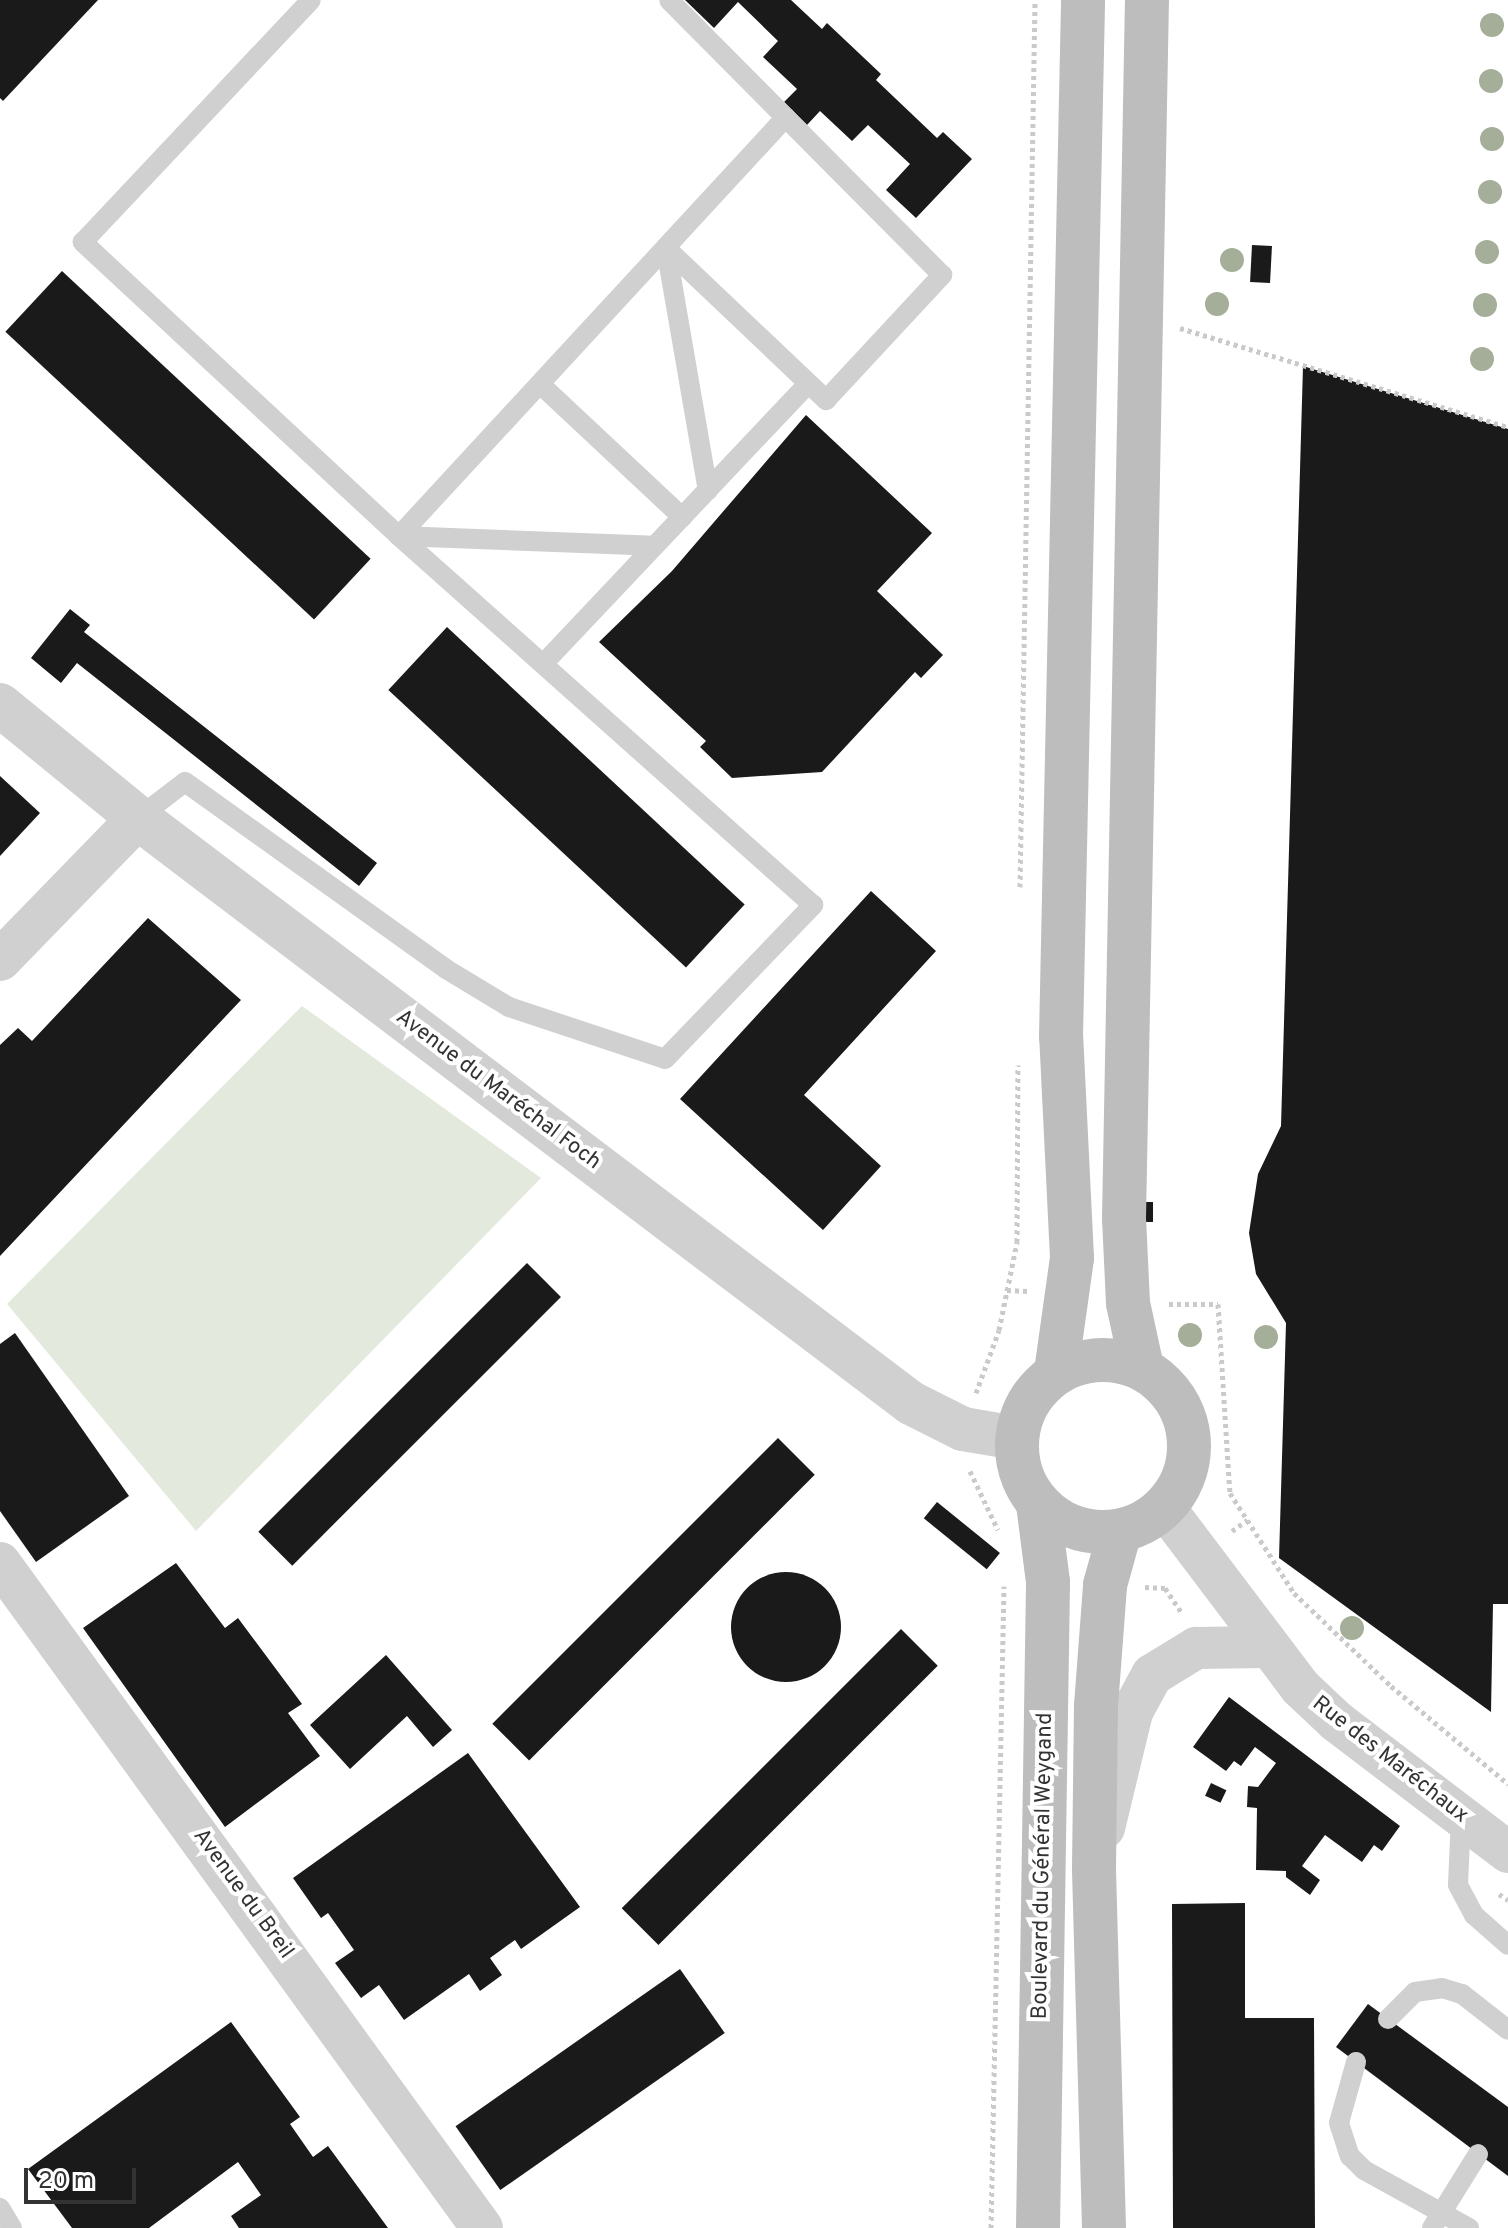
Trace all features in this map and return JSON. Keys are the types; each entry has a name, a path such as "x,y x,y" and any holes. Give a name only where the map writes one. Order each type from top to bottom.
{"main road":[{"path":"1056,1372 1072,1258 1061,1037 1083,0"},
{"path":"1142,1368 1128,1303 1124,1219 1147,0"},
{"path":"1098,1360 1142,1368 1164,1384 1180,1406 1189,1432 1189,1459 1164,1507 1120,1531 1076,1527 1038,1504 1025,1484 1016,1438 1028,1400 1056,1372 1098,1360"},
{"name":"Boulevard du Général Weygand","path":"1038,1504 1048,1582 1038,2228"},
{"path":"1104,2228 1094,1868 1100,1634 1105,1585 1120,1531"}],"street":[{"name":"Avenue du Maréchal Foch","path":"0,705 138,818 911,1403 963,1429 1016,1438"},
{"path":"0,960 138,818"},
{"name":"Rue des Maréchaux","path":"1164,1507 1265,1647 1336,1721 1508,1852"},
{"name":"Avenue du Breil","path":"0,1563 482,2228"},
{"path":"1094,1868 1132,1712 1152,1675 1196,1648 1265,1647"}],"lane":[{"path":"138,818 185,782 446,969 509,1007 665,1059 813,905 399,536 83,242 311,0"},
{"path":"666,248 826,400 942,275 669,0"},
{"path":"399,536 786,117"},
{"path":"666,248 708,490"},
{"path":"540,384 682,517"},
{"path":"543,664 808,384"},
{"path":"399,536 654,546"},
{"path":"1461,1816 1458,1885 1474,1915 1508,1945"},
{"path":"1388,2019 1415,1992 1442,1988 1462,1994 1508,2030"},
{"path":"1356,2062 1341,2103 1342,2142 1364,2170 1437,2220 1469,2228"},
{"path":"1437,2220 1478,2154"},
{"path":"0,2208 12,2228"}],"path":[{"path":"1020,892 1035,0"},
{"path":"1179,328 1508,427"},
{"path":"1000,1535 961,1456 963,1429 999,1330 1017,1242 1018,1051"},
{"path":"1218,1304 1230,1493 1294,1593 1391,1686 1508,1784"},
{"path":"991,2228 1004,1580"},
{"path":"1499,1894 1508,1900"}],"shaded area":[{"path":"302,1006 541,1178 196,1531 7,1304"}],"building":[{"path":"0,0 98,0 3,101 0,98"},
{"path":"685,0 791,0 822,29 827,23 881,74 876,80 937,138 943,132 972,159 916,218 886,190 910,164 868,125 852,141 820,111 807,125 784,102 797,89 763,57 778,41 738,2 714,28"},
{"path":"1252,245 1272,246 1270,283 1250,282"},
{"path":"62,271 371,559 314,620 5,332"},
{"path":"1303,366 1508,429 1508,1604 1493,1604 1491,1712 1279,1558 1286,1323 1256,1274 1249,1233 1258,1174 1281,1126"},
{"path":"806,415 932,533 877,591 943,655 921,678 915,672 822,772 732,778 700,747 706,741 599,642 672,571"},
{"path":"70,609 90,625 84,632 377,863 359,886 77,663 61,683 31,658"},
{"path":"447,627 745,905 686,967 388,690"},
{"path":"0,776 40,813 0,856"},
{"path":"871,891 936,951 804,1095 881,1166 823,1230 680,1099"},
{"path":"148,918 241,1000 0,1256 0,1045 18,1028 32,1041"},
{"path":"1145,1202 1153,1202 1153,1222 1145,1222"},
{"path":"527,1263 561,1297 292,1566 258,1532"},
{"path":"15,1333 129,1496 36,1562 0,1511 0,1344"},
{"path":"778,1438 815,1475 529,1760 492,1724"},
{"path":"937,1502 1000,1553 987,1569 924,1518"},
{"path":"176,1563 225,1628 238,1618 302,1704 288,1713 320,1756 225,1827 83,1628"},
{"path":"786,1572 807,1577 825,1588 836,1606 841,1627 836,1648 825,1666 807,1677 786,1682 765,1677 747,1666 736,1648 731,1627 736,1606 747,1588 765,1577"},
{"path":"901,1629 938,1666 658,1945 622,1908"},
{"path":"386,1655 452,1730 433,1747 407,1716 350,1769 310,1725"},
{"path":"1229,1697 1400,1826 1382,1851 1374,1845 1362,1862 1325,1835 1302,1866 1320,1880 1310,1895 1286,1877 1286,1871 1256,1870 1257,1808 1247,1807 1248,1786 1258,1787 1276,1763 1255,1747 1241,1766 1234,1761 1226,1771 1193,1747"},
{"path":"468,1753 580,1907 521,1949 515,1940 490,1958 502,1975 480,1991 469,1974 404,2020 379,1985 361,1998 335,1963 354,1950 328,1913 321,1918 293,1878"},
{"path":"1211,1783 1226,1790 1220,1803 1205,1796"},
{"path":"1245,1903 1245,2018 1314,2018 1315,2228 1173,2228 1172,1904"},
{"path":"680,1969 725,2033 500,2190 456,2126"},
{"path":"1368,2004 1508,2107 1508,2176 1336,2047"},
{"path":"231,2022 300,2117 290,2124 313,2157 328,2146 388,2228 239,2228 231,2216 261,2195 238,2162 149,2228 72,2228 28,2169"}]}
